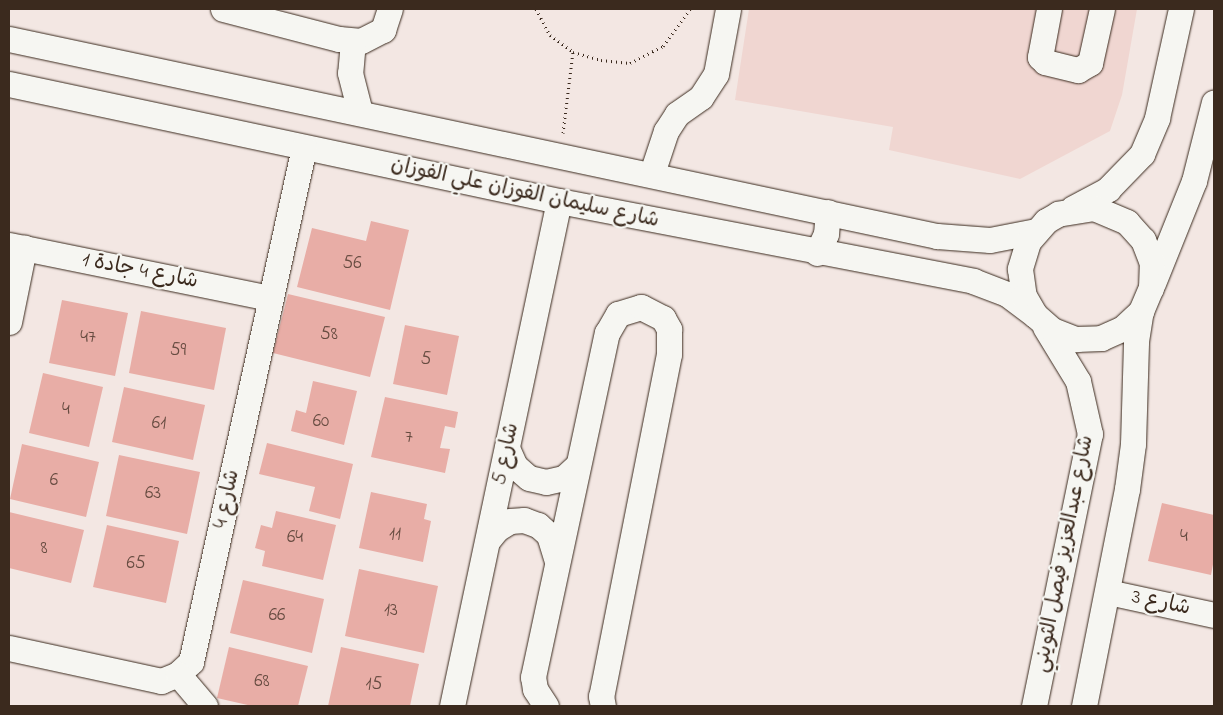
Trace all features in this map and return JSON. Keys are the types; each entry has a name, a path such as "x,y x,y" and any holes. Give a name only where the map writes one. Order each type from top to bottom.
{"street":[{"path":"222,9 353,41 377,36 387,23 390,9"},
{"path":"652,173 666,131 677,114 701,97 716,74 728,9"},
{"path":"1049,9 1040,57 1045,62 1078,70 1090,63 1102,9"},
{"path":"1141,311 1123,328 1101,338 1076,339 1038,319 1024,296 1020,269 1028,242 1046,221 1108,189 1142,154 1157,118 1181,9"},
{"path":"9,39 652,173 955,239 990,240 1036,231"},
{"path":"353,41 350,73 360,112"},
{"name":"شارع سليمان الفوزان علي الفوزان","path":"9,84 817,254 984,284 1007,294 1038,319"},
{"path":"1084,706 1108,592 1132,458 1133,370 1141,311 1194,181 1214,102"},
{"name":"شارع 4","path":"178,674 191,662 304,147"},
{"name":"شارع 5","path":"452,706 559,201"},
{"path":"1070,210 1106,210 1132,226 1148,252 1151,288"},
{"path":"817,254 826,234 828,212"},
{"path":"9,322 17,246"},
{"name":"شارع 4 جادة 1","path":"17,246 270,298"},
{"path":"546,706 534,689 533,677 610,324 628,308 641,307 653,310 669,329 669,354 599,703"},
{"name":"شارع عبدالعزيز فيصل الثويني","path":"1034,706 1090,434 1078,382 1038,319"},
{"path":"507,448 515,466 529,478 546,482 564,478 578,465"},
{"path":"488,540 497,528 510,521 524,520 538,525 549,535 557,562"},
{"name":"شارع 3","path":"1108,592 1214,615"},
{"path":"9,648 161,682 178,674 205,706"}],"path":[{"path":"536,9 550,36 573,52 601,60 630,63 663,46 690,9"},
{"path":"561,154 573,52"}],"shaded area":[{"path":"749,9 1137,9 1122,95 1110,131 1020,179 889,150 893,127 735,100"}],"building":[{"path":"371,221 409,230 390,310 297,287 312,228 366,241"},
{"path":"288,294 385,317 370,377 273,353"},
{"path":"62,300 128,313 115,376 49,363"},
{"path":"141,311 226,328 214,390 129,373"},
{"path":"405,325 459,336 447,395 393,384"},
{"path":"43,373 103,387 89,447 29,433"},
{"path":"313,381 357,391 344,445 291,431 296,410 306,413"},
{"path":"124,387 205,405 193,460 112,442"},
{"path":"385,397 458,412 455,428 445,426 440,448 450,449 445,473 371,457"},
{"path":"267,443 353,464 340,519 309,511 315,487 259,474"},
{"path":"22,444 99,462 86,517 10,499"},
{"path":"119,455 200,472 187,534 106,516"},
{"path":"371,492 427,504 424,519 431,521 423,562 359,548"},
{"path":"1162,503 1214,515 1214,559 1211,575 1148,561"},
{"path":"276,511 336,525 323,580 262,566 265,551 255,548 261,525 272,528"},
{"path":"9,512 84,530 71,583 9,568"},
{"path":"107,525 179,541 166,603 93,587"},
{"path":"359,569 438,586 424,653 345,636"},
{"path":"243,580 324,599 312,653 230,633"},
{"path":"229,647 308,666 298,706 252,706 217,698"},
{"path":"341,647 419,664 410,706 328,706"}]}
